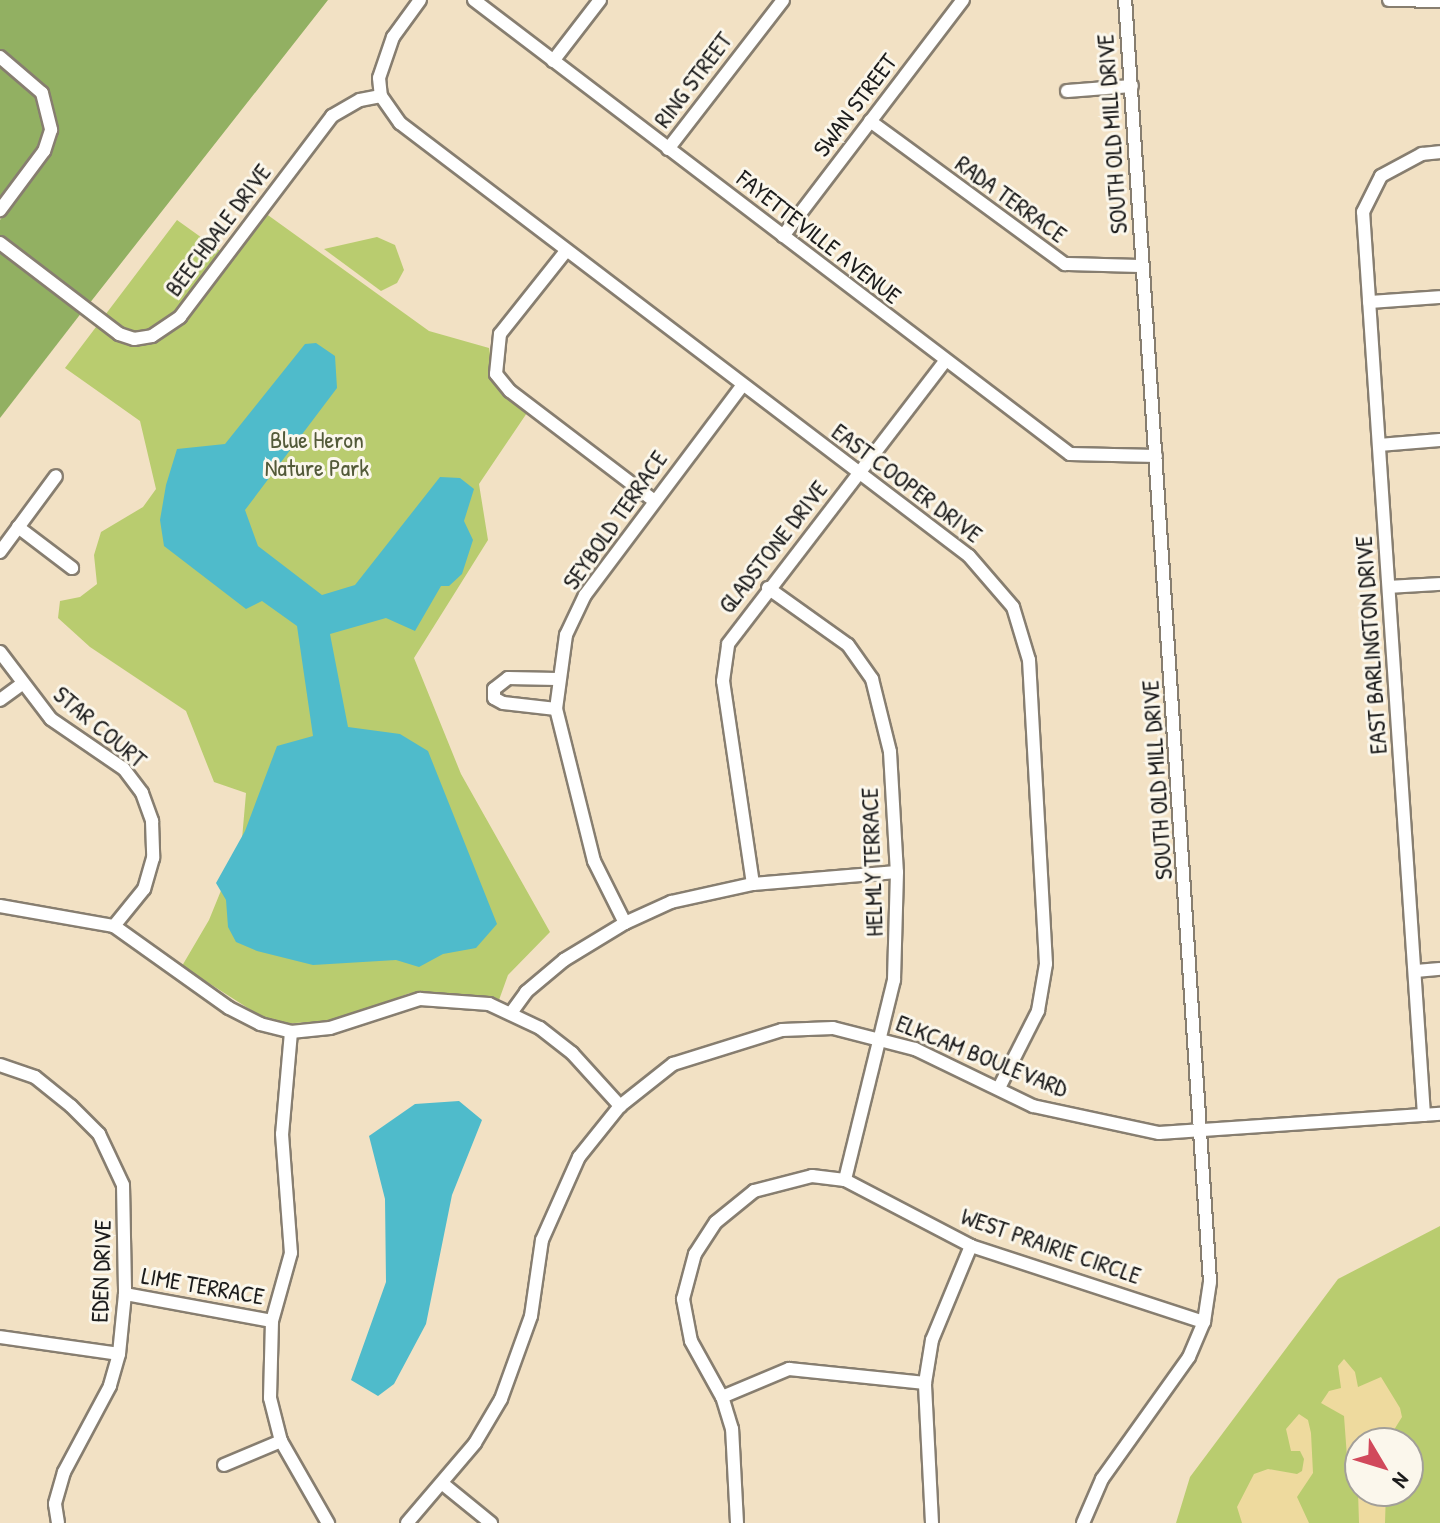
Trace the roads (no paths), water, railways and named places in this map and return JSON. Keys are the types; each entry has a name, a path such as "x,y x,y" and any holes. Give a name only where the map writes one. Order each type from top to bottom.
{"street":[{"path":"381,96 383,59 420,0"},
{"name":"FAYETTEVILLE AVENUE","path":"474,0 944,362 1070,454 1156,456"},
{"path":"553,61 600,0"},
{"name":"RING STREET","path":"668,149 783,0"},
{"name":"SWAN STREET","path":"783,236 963,0"},
{"name":"SOUTH OLD MILL DRIVE","path":"1083,1523 1102,1479 1189,1357 1204,1322 1210,1282 1203,1132 1125,0"},
{"path":"1389,0 1440,1"},
{"path":"0,57 42,93 51,130 44,151 0,210"},
{"path":"1067,91 1132,86"},
{"name":"BEECHDALE DRIVE","path":"0,243 119,334 134,339 152,336 180,317 332,116 360,100 381,96"},
{"name":"EAST COOPER DRIVE","path":"381,96 400,123 991,575 1023,632 1046,964 1038,1011 999,1088"},
{"name":"RADA TERRACE","path":"870,121 1065,264 1142,266"},
{"name":"EAST BARLINGTON DRIVE","path":"1424,1115 1363,212 1381,176 1422,154 1440,152"},
{"path":"566,251 500,334 496,374 510,391 653,500"},
{"path":"1369,302 1440,297"},
{"name":"GLADSTONE DRIVE","path":"753,884 723,662 738,624 944,362"},
{"name":"SEYBOLD TERRACE","path":"625,923 594,861 556,709 557,679 566,635 585,595 653,500 742,386"},
{"path":"1379,445 1440,440"},
{"path":"0,552 56,476"},
{"path":"18,527 72,568"},
{"path":"1389,587 1440,584"},
{"name":"HELMLY TERRACE","path":"768,588 848,645 872,679 890,752 897,872 894,980 883,1038 845,1180"},
{"name":"STAR COURT","path":"0,652 21,685 51,719 124,769 142,793 152,821 152,866 144,889 114,926"},
{"path":"556,709 503,703 494,698 494,689 508,678 557,679"},
{"path":"0,700 21,685"},
{"path":"511,1013 526,992 564,960 625,923 671,902 753,884 897,872"},
{"path":"0,906 114,926 229,1008 260,1024 291,1032 330,1028 377,1009 420,999 489,1004 511,1013 572,1053 620,1106"},
{"path":"1416,971 1440,969"},
{"name":"ELKCAM BOULEVARD","path":"407,1523 475,1443 520,1352 542,1240 554,1204 579,1157 620,1106 673,1064 725,1044 782,1030 820,1028 883,1038 1033,1106 1079,1119 1159,1133 1440,1114"},
{"path":"291,1032 282,1134 291,1253 272,1321 270,1398 281,1441 328,1523"},
{"name":"EDEN DRIVE","path":"0,1065 35,1077 71,1106 99,1134 123,1185 125,1294 119,1354 110,1386 64,1472 55,1504 58,1523"},
{"path":"737,1523 737,1452 722,1397 691,1341 686,1319 683,1299 695,1254 716,1222 754,1191 812,1176 845,1180"},
{"name":"WEST PRAIRIE CIRCLE","path":"845,1180 971,1246 1204,1322"},
{"path":"932,1523 925,1383 932,1340 971,1246"},
{"name":"LIME TERRACE","path":"125,1294 272,1321"},
{"path":"0,1337 119,1354"},
{"path":"722,1397 789,1369 925,1383"},
{"path":"224,1465 281,1441"},
{"path":"443,1484 491,1523"}],"water":[{"path":"316,343 335,356 337,388 245,510 258,546 322,595 355,585 440,477 460,478 474,489 464,521 473,540 462,574 449,586 441,586 415,631 386,618 330,634 348,727 400,734 428,751 497,924 476,948 443,954 419,967 396,960 313,965 257,951 236,942 228,927 226,900 216,883 245,831 277,746 313,736 297,626 262,601 246,609 164,546 160,520 166,485 177,449 225,444 305,344"},
{"path":"459,1101 482,1120 452,1195 426,1324 394,1384 378,1396 351,1380 386,1282 385,1199 369,1136 415,1104"}],"park label":[{"name":"Blue Heron Nature Park","path":"317,454"}]}
